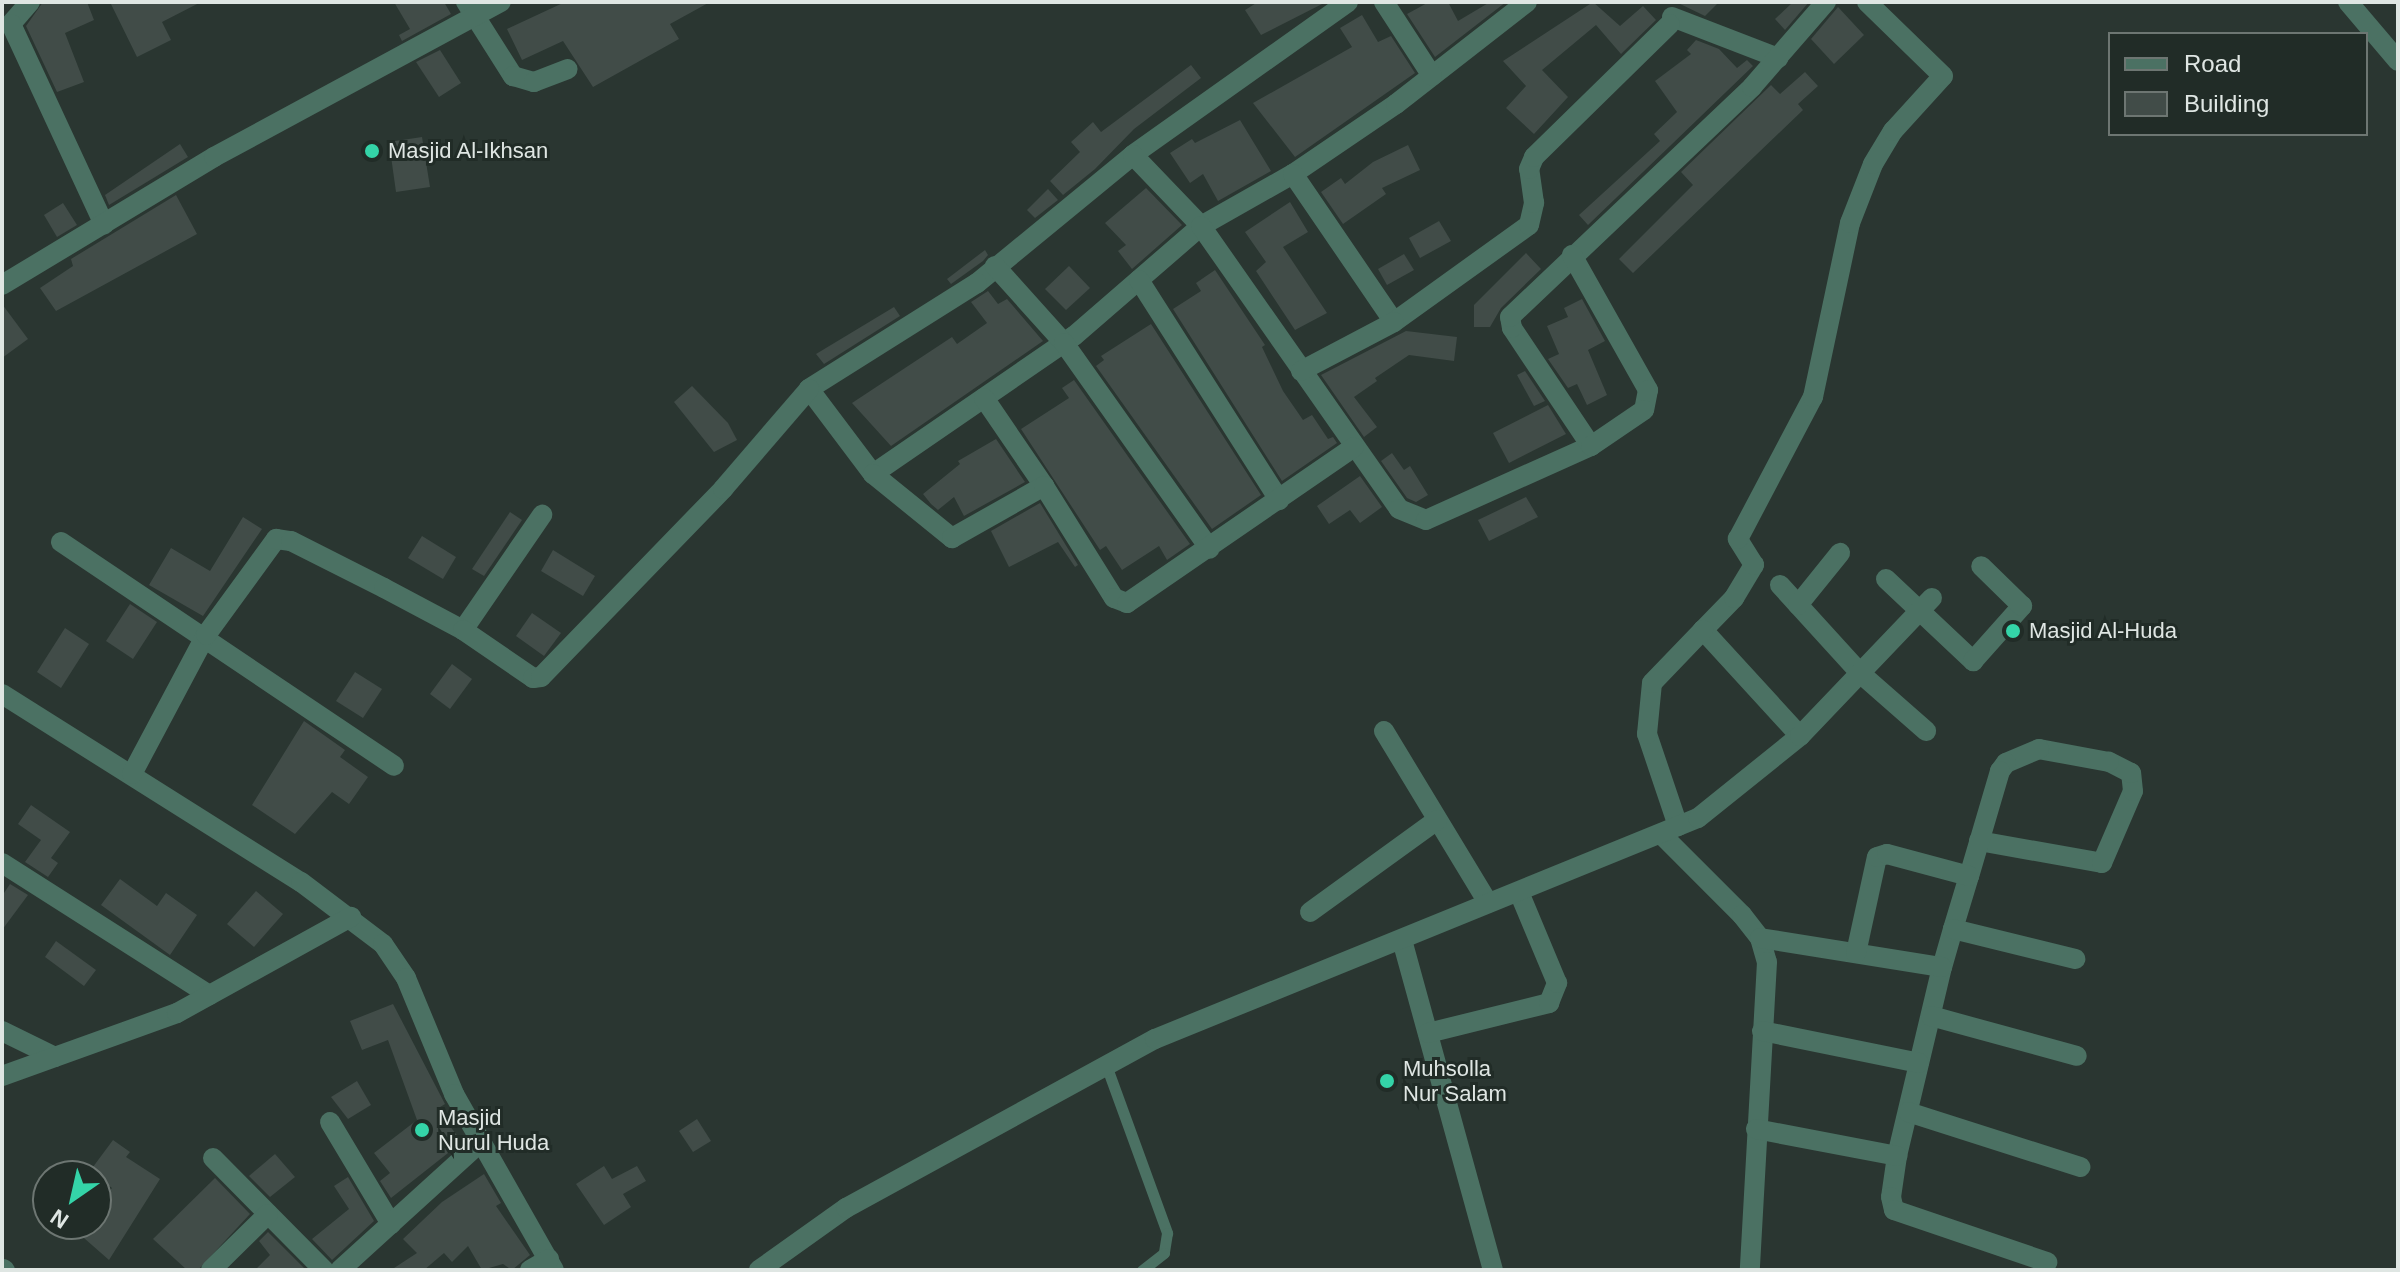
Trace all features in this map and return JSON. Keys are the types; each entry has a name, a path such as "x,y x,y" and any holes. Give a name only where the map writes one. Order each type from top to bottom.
{"street":[{"path":"30,2 11,24 104,224"},
{"path":"2,285 469,9 501,2"},
{"path":"132,774 206,635 269,543 282,538 463,630 533,678 550,671 723,489 809,389 995,266 1133,155 1348,2"},
{"path":"1384,2 1432,76"},
{"path":"873,474 1064,343 1201,226 1293,174 1432,76 1527,2"},
{"path":"1591,446 1510,322 1515,309 1778,58 1826,2"},
{"path":"1750,1270 1767,962 1760,938 1670,830 1647,734 1652,683 1734,598 1754,565 1738,539 1813,397 1850,223 1873,164 1893,131 1943,76 1867,2"},
{"path":"2348,2 2398,61"},
{"path":"469,9 513,76 534,82 568,69"},
{"path":"1301,371 1394,322 1529,225 1534,203 1529,169 1534,157 1671,20 1778,58"},
{"path":"1133,155 1201,226 1399,509 1426,520 1591,446 1644,410 1648,390 1572,255"},
{"path":"1293,174 1394,322"},
{"path":"995,266 1064,343 1210,549"},
{"path":"1139,280 1279,500"},
{"path":"809,389 873,474 952,538 1044,486"},
{"path":"984,398 1120,603 1144,594 1354,447"},
{"path":"463,630 542,515"},
{"path":"61,542 206,635 394,766"},
{"path":"1798,605 1840,553"},
{"path":"1886,579 1926,605 1973,661 2022,606 1981,566"},
{"path":"1780,585 1860,673 1926,731"},
{"path":"759,1270 846,1208 1155,1039 1670,830 1719,805 1800,736 1926,605"},
{"path":"1703,630 1800,736"},
{"path":"4,701 132,774 351,917 383,944 406,978 454,1094 552,1264 530,1270"},
{"path":"1384,731 1488,903"},
{"path":"1979,841 2102,863 2133,791 2131,773 2062,751 2025,753 2000,771 1979,841 1942,967 1897,1156 1891,1197 1894,1210 2047,1262"},
{"path":"1310,912 1437,820"},
{"path":"1856,953 1877,857 1887,854 1969,876"},
{"path":"2,863 209,995"},
{"path":"1428,1033 1549,1003 1557,983 1519,892"},
{"path":"2,1076 177,1013 351,917"},
{"path":"1953,929 2075,959"},
{"path":"1760,938 1942,967"},
{"path":"1402,940 1493,1270"},
{"path":"1931,1016 2077,1056"},
{"path":"2,1031 55,1057"},
{"path":"1762,1031 1919,1063"},
{"path":"1908,1112 2080,1167"},
{"path":"330,1122 391,1224"},
{"path":"1756,1129 1897,1156"},
{"path":"340,1270 482,1141"},
{"path":"213,1158 324,1270"},
{"path":"211,1270 268,1214"}],"lane":[{"path":"1106,1065 1167,1233 1164,1253 1142,1270"}],"building":[{"path":"43,2 87,2 94,20 65,33 84,82 57,92 26,26"},
{"path":"110,2 201,2 162,22 171,40 137,57"},
{"path":"394,2 444,2 451,14 402,41 399,35 410,29"},
{"path":"565,2 710,2 670,24 679,39 593,87 563,41 522,60 507,29"},
{"path":"1258,2 1326,2 1261,35 1245,10"},
{"path":"1429,2 1448,2 1458,21 1490,2 1506,2 1435,57 1407,14"},
{"path":"1593,2 1620,26 1643,6 1656,20 1621,54 1596,25 1542,70 1568,97 1534,134 1506,108 1526,86 1503,61"},
{"path":"1676,2 1719,2 1705,16"},
{"path":"1793,2 1809,2 1785,30 1775,19"},
{"path":"1838,7 1864,35 1834,64 1811,39"},
{"path":"1362,15 1378,42 1391,36 1415,73 1295,157 1253,103 1352,47 1340,28"},
{"path":"1696,40 1719,49 1737,68 1747,60 1753,66 1588,225 1579,215 1660,141 1654,134 1677,112 1655,81 1691,54 1687,50"},
{"path":"440,50 461,83 439,97 416,62"},
{"path":"1191,65 1201,78 1134,129 1095,169 1063,195 1050,181 1080,152 1071,142 1093,122 1101,132"},
{"path":"1805,72 1818,86 1798,104 1803,110 1633,273 1619,259 1693,185 1681,172 1771,85 1780,94"},
{"path":"1240,120 1271,171 1218,201 1203,174 1190,183 1170,153 1192,139 1195,143"},
{"path":"422,137 430,187 396,192 389,142"},
{"path":"180,144 188,157 109,205 105,195"},
{"path":"1408,145 1420,170 1382,188 1386,194 1343,224 1321,192 1341,178 1345,184 1373,162"},
{"path":"1146,188 1182,225 1132,269 1118,251 1126,245 1105,223"},
{"path":"1048,189 1058,200 1035,218 1027,210"},
{"path":"176,195 197,234 56,311 40,288 73,266 71,259"},
{"path":"1290,202 1308,232 1283,247 1327,313 1295,330 1256,271 1266,262 1245,232"},
{"path":"63,203 77,225 57,237 44,215"},
{"path":"1439,221 1451,241 1420,258 1409,238"},
{"path":"985,250 988,255 983,261 951,284 947,279"},
{"path":"1526,253 1541,269 1501,308 1490,327 1474,327 1474,305"},
{"path":"1404,254 1414,270 1387,285 1378,269"},
{"path":"1069,266 1090,288 1066,310 1045,289"},
{"path":"1215,270 1265,345 1262,347 1283,391 1303,420 1312,415 1328,439 1333,437 1337,443 1282,481 1173,309 1201,291 1196,283"},
{"path":"988,291 998,304 1007,299 1043,341 891,446 852,403 952,337 957,344 987,323 971,302"},
{"path":"1582,299 1605,341 1588,350 1607,395 1587,405 1577,384 1568,388 1548,359 1559,354 1547,326 1568,317 1564,308"},
{"path":"2,304 28,339 2,358"},
{"path":"894,307 900,316 824,364 816,354"},
{"path":"1151,324 1261,495 1212,529 1096,366 1104,360 1101,356"},
{"path":"1406,331 1457,337 1454,361 1409,355 1375,378 1377,381 1354,397 1377,427 1364,437 1321,375"},
{"path":"1525,371 1545,401 1534,406 1517,375"},
{"path":"1074,380 1190,544 1167,560 1159,546 1122,570 1106,546 1100,550 1021,429 1069,398 1062,388"},
{"path":"692,386 728,423 737,440 714,452 674,402"},
{"path":"1548,405 1566,434 1509,463 1493,433"},
{"path":"996,439 1025,482 964,516 954,497 938,510 931,504 923,494 960,464 958,461"},
{"path":"1392,453 1404,470 1410,466 1428,495 1416,502 1407,498 1381,461"},
{"path":"1360,476 1382,507 1360,523 1350,510 1329,524 1317,506"},
{"path":"1526,497 1538,517 1489,541 1478,520"},
{"path":"1040,503 1078,565 1075,567 1058,542 1009,567 991,531"},
{"path":"510,512 522,520 484,576 472,569"},
{"path":"243,517 262,529 203,616 149,585 171,548 210,571"},
{"path":"422,536 456,557 443,579 408,558"},
{"path":"553,550 595,576 583,596 541,571"},
{"path":"130,604 157,622 133,659 106,641"},
{"path":"532,613 561,633 544,656 516,636"},
{"path":"65,628 89,644 61,688 37,672"},
{"path":"452,664 472,679 450,709 430,694"},
{"path":"355,672 382,689 363,718 336,701"},
{"path":"304,721 345,750 340,757 368,777 349,804 332,792 295,834 252,805"},
{"path":"31,805 70,832 51,858 58,863 48,877 25,862 41,840 18,824"},
{"path":"120,879 157,906 166,893 197,915 170,955 101,905"},
{"path":"10,884 28,895 2,930 2,896"},
{"path":"256,891 283,914 254,947 227,924"},
{"path":"56,941 96,970 84,986 45,957"},
{"path":"393,1004 445,1104 437,1109 462,1142 391,1198 380,1181 390,1173 374,1153 417,1120 388,1040 362,1050 350,1021"},
{"path":"357,1081 371,1105 348,1119 331,1097"},
{"path":"697,1119 711,1141 693,1152 679,1131"},
{"path":"113,1140 130,1152 126,1157 160,1179 109,1260 86,1240 112,1240 112,1160 98,1160"},
{"path":"275,1154 295,1177 270,1197 249,1176"},
{"path":"604,1166 612,1179 637,1166 646,1181 623,1194 631,1207 604,1225 576,1184"},
{"path":"484,1174 501,1203 496,1206 530,1255 512,1270 503,1264 482,1270 468,1246 452,1262 444,1253 424,1270 391,1270 417,1253 403,1239 442,1202"},
{"path":"348,1177 374,1221 332,1260 312,1239 349,1209 334,1186"},
{"path":"215,1178 250,1214 198,1270 187,1270 153,1239"},
{"path":"268,1232 306,1270 255,1270 270,1255 259,1241"}],"place":[{"name":"Masjid Al-Ikhsan","path":"372,151"},
{"name":"Masjid Al-Huda","path":"2013,631"},
{"name":"Muhsolla Nur Salam","path":"1387,1081"},
{"name":"Masjid Nurul Huda","path":"422,1130"}]}
